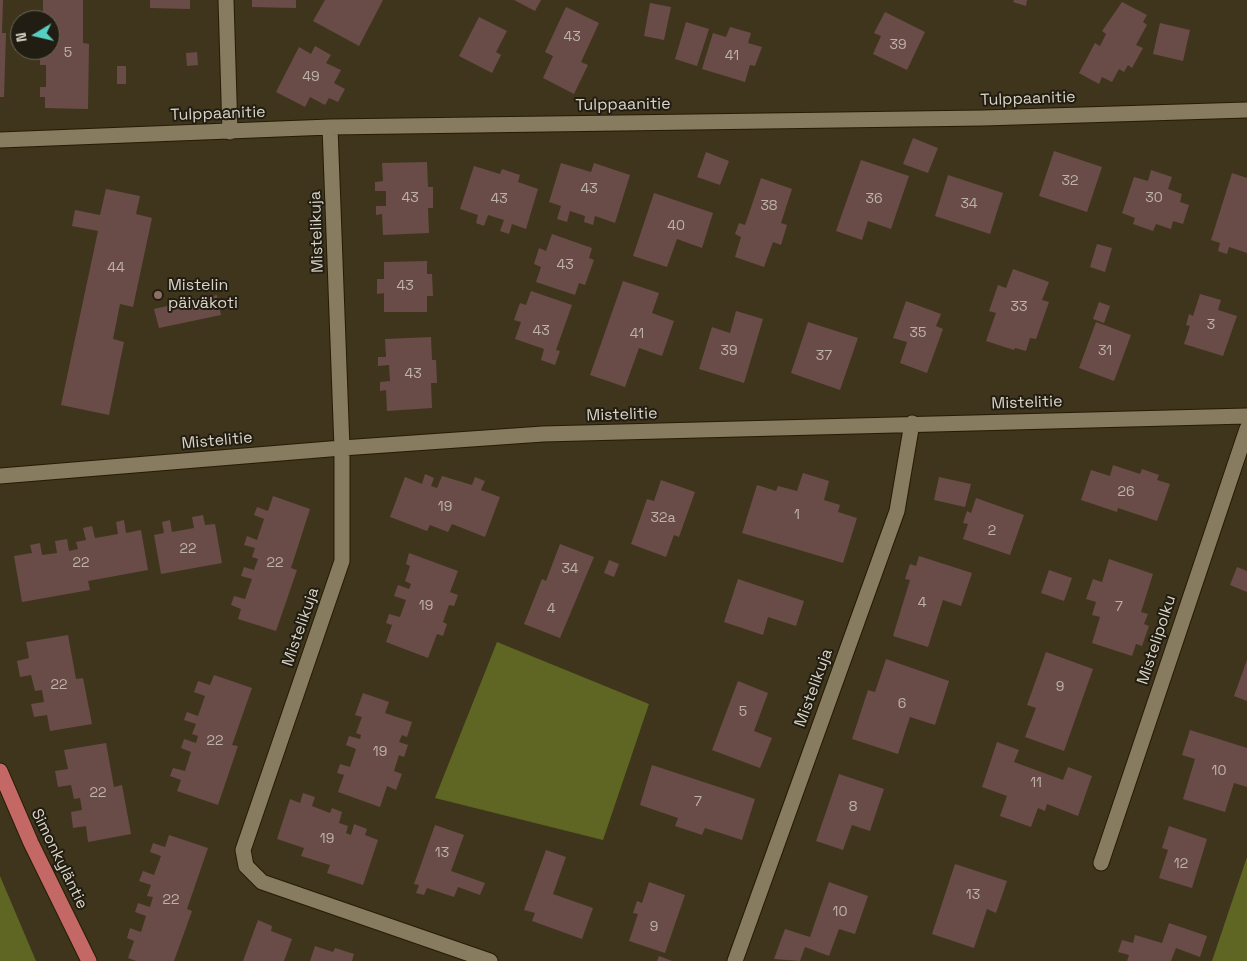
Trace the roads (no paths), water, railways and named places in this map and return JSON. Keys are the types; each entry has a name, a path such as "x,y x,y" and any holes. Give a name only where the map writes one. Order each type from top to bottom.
{"main road":[{"name":"Simonkyläntie","path":"0,771 31,843 89,961"}],"street":[{"path":"226,0 230,132"},
{"name":"Tulppaanitie","path":"0,140 330,127 983,118 1247,110"},
{"name":"Mistelikuja","path":"330,127 342,448 342,561 243,850 246,866 262,882 490,961"},
{"name":"Mistelitie","path":"0,476 342,448 543,434 912,423 1247,416"},
{"name":"Mistelikuja","path":"735,961 896,512 912,423"},
{"name":"Mistelipolku","path":"1101,863 1247,429"}],"place":[{"name":"Mistelin päiväkoti","path":"158,295"}]}
